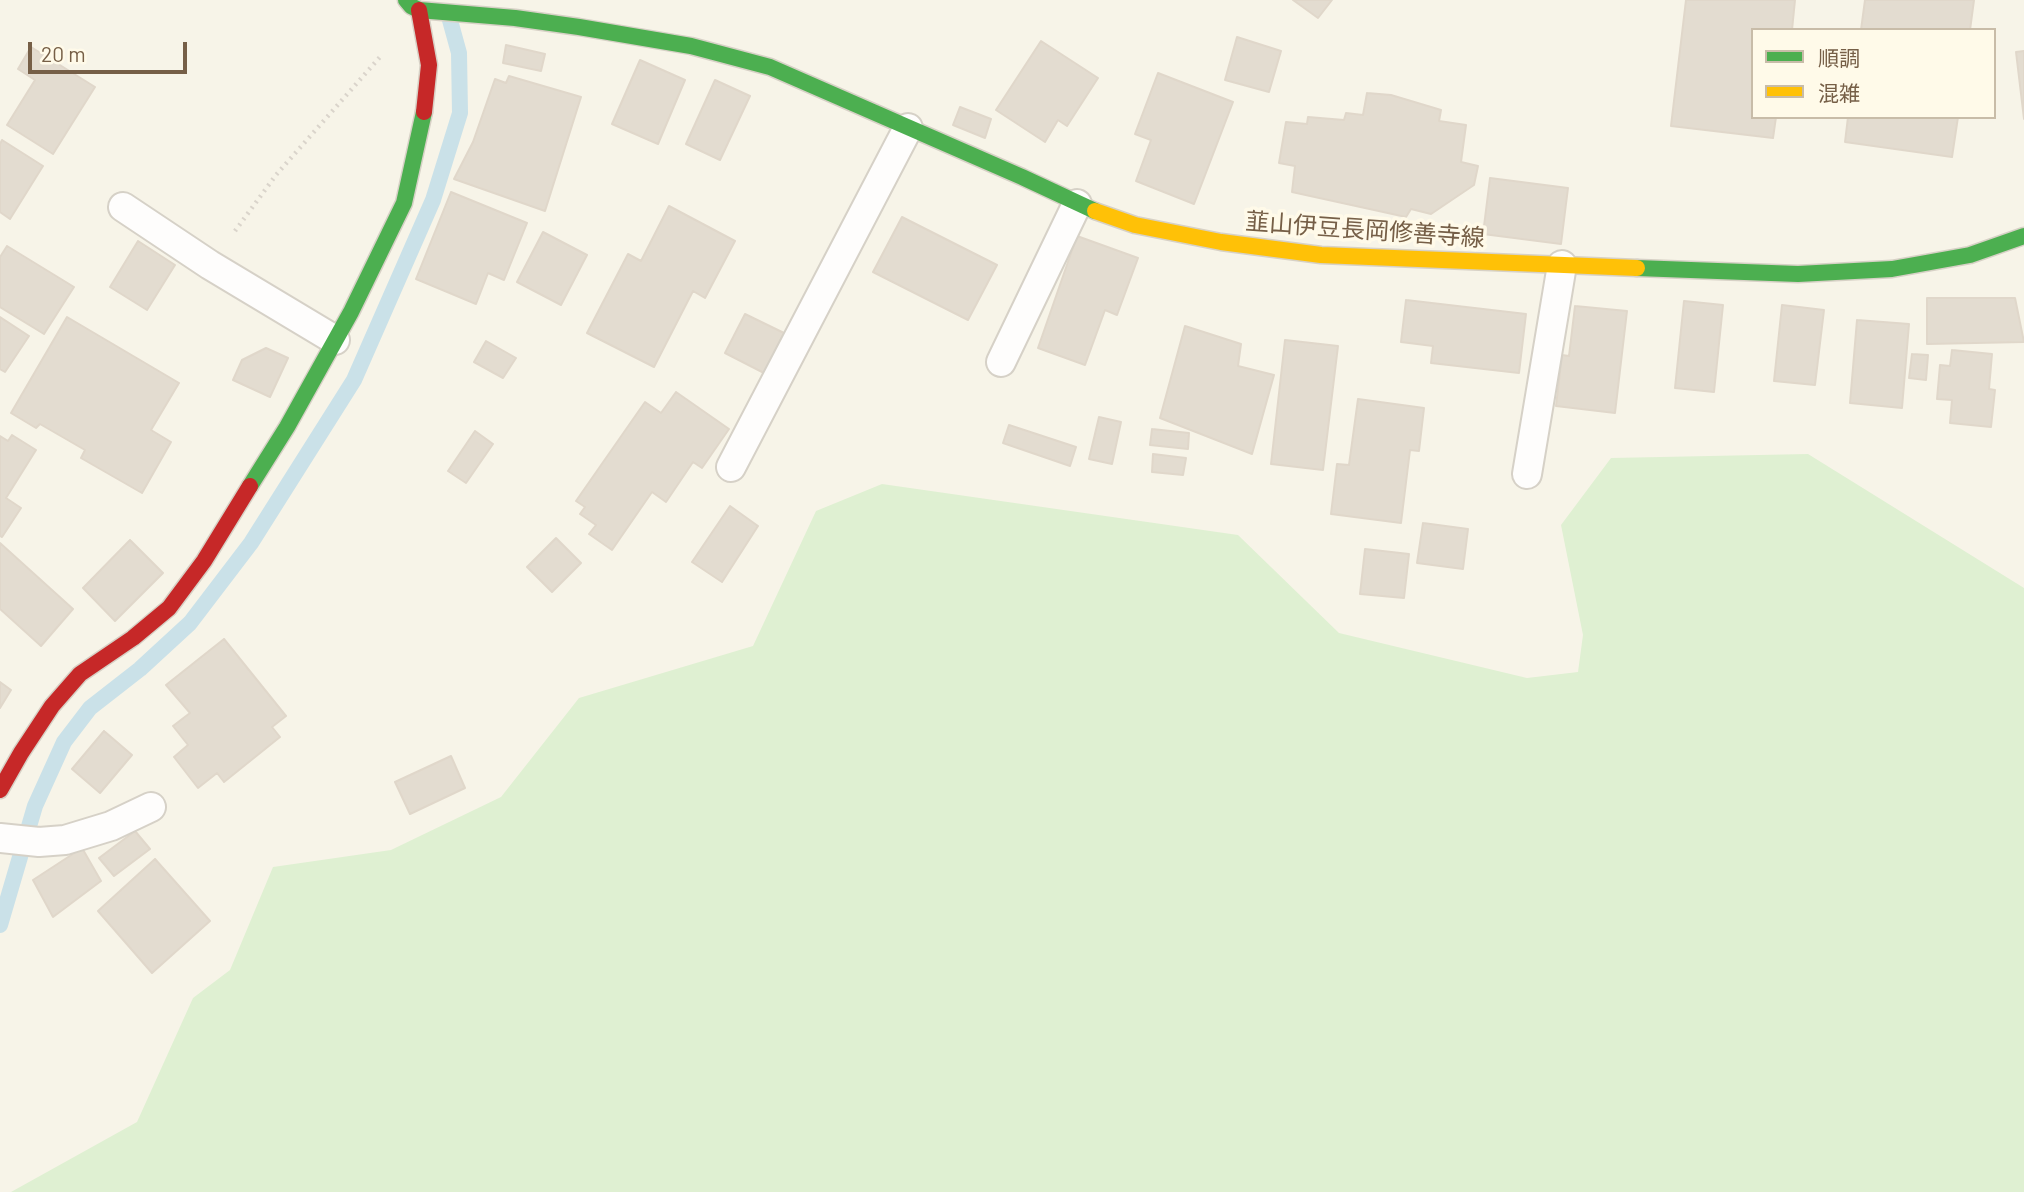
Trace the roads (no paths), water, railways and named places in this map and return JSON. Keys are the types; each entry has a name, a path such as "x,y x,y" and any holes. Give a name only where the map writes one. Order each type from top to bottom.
{"main road":[{"name":"韮山伊豆長岡修善寺線","path":"415,7 554,23 691,46 770,67 1022,177 1077,204 1135,225 1221,242 1309,253 1798,274 1892,269 1970,255 2024,236"},
{"path":"0,790 21,752 52,706 80,674 133,639 169,608 197,570 287,427 335,340 404,203 423,120 429,65 415,7"}],"lane":[{"path":"731,467 908,128"},
{"path":"1001,362 1077,204"},
{"path":"123,207 210,265 335,340"},
{"path":"1527,474 1562,265"},
{"path":"2,839 39,842 65,840 111,826 151,807"}],"waterway":[{"path":"0,925 35,806 64,742 90,708 140,669 190,623 251,543 354,380 433,200 460,113 459,53 448,13"}]}
